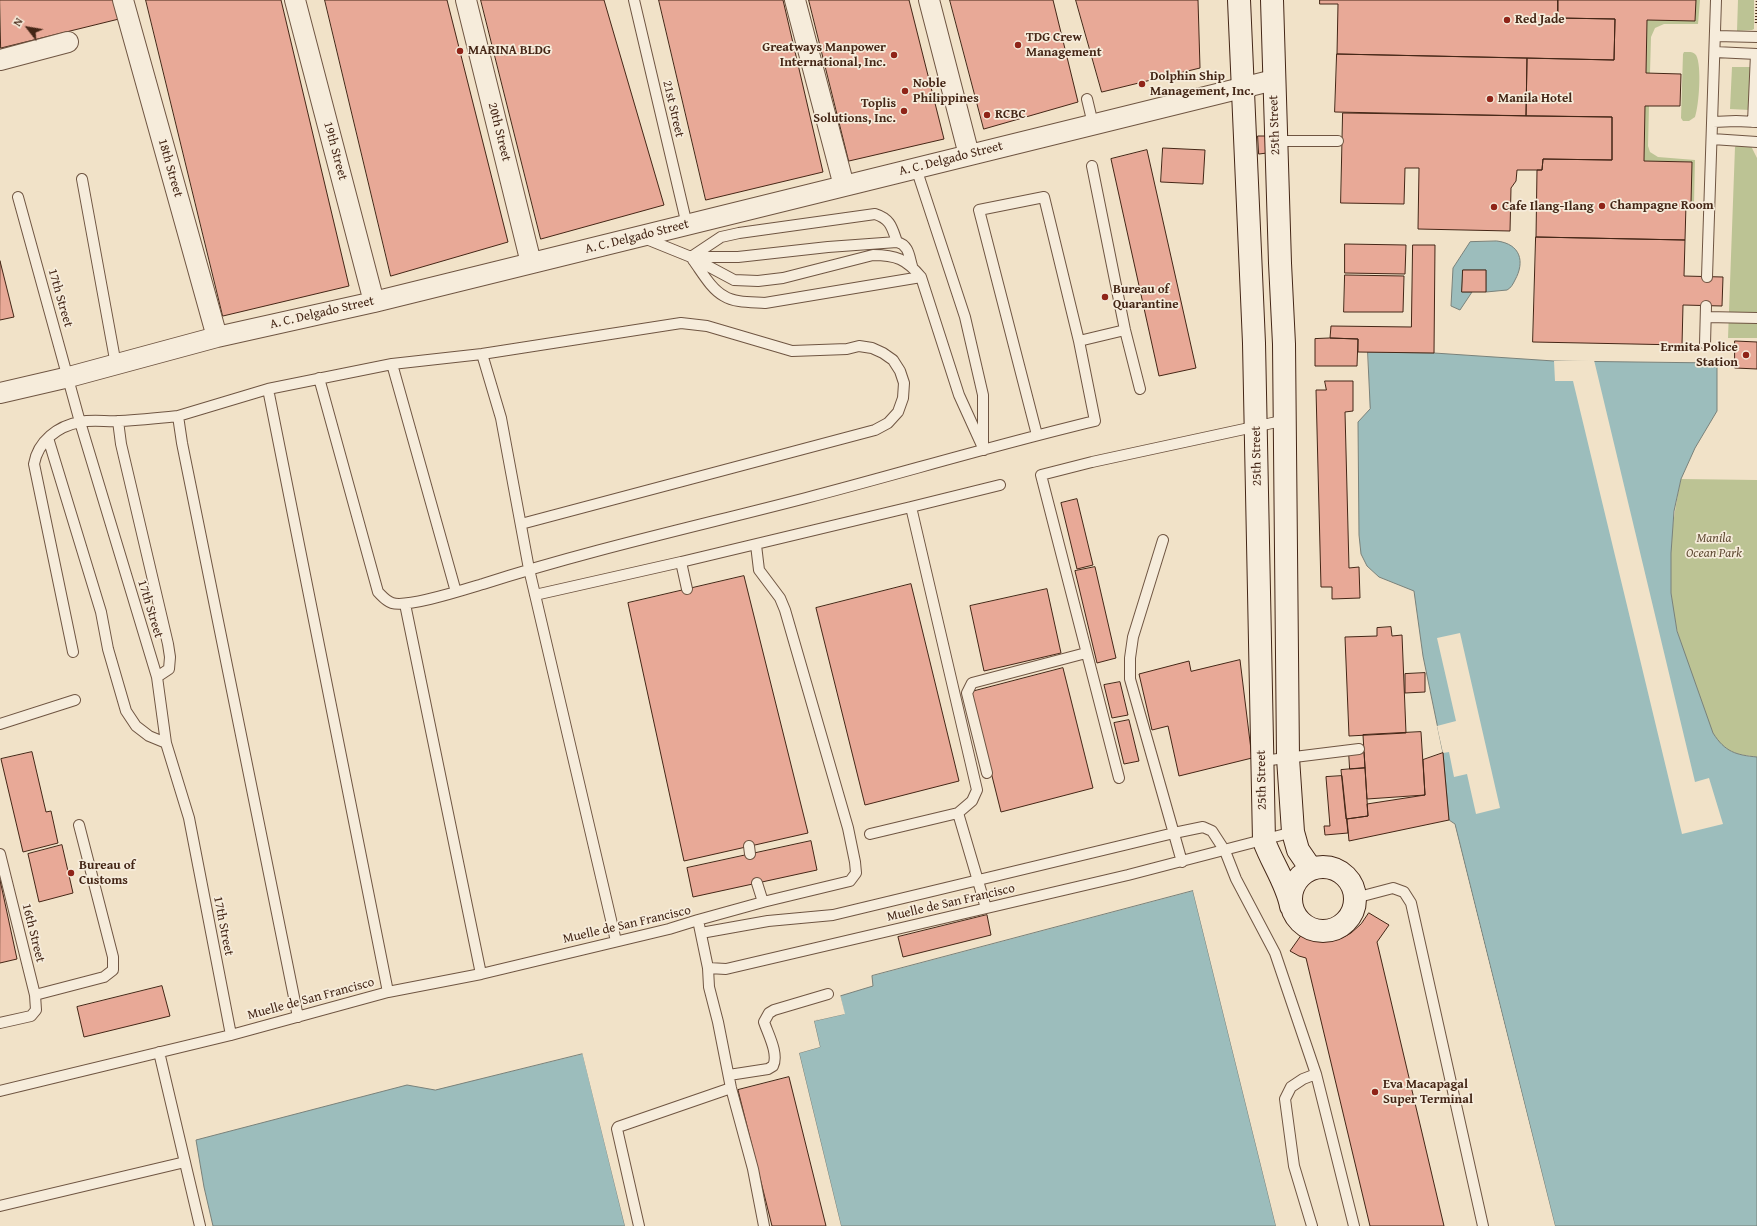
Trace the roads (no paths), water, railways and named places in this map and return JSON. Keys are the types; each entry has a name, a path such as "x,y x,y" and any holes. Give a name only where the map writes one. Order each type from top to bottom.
{"street":[{"name":"18th Street","path":"123,0 217,337"},
{"name":"19th Street","path":"295,0 374,302"},
{"name":"20th Street","path":"466,0 531,263"},
{"path":"795,0 844,186"},
{"path":"929,0 969,155"},
{"name":"25th Street","path":"1238,0 1253,311 1264,841 1275,869 1289,893 1291,906 1298,921 1306,928 1327,932 1337,928 1349,918 1354,908 1355,898"},
{"name":"25th Street","path":"1272,0 1286,420 1288,758 1293,832 1298,850 1311,869"},
{"path":"0,60 68,42"},
{"name":"A. C. Delgado Street","path":"0,393 69,377 217,337 374,302 1274,80"},
{"path":"1253,311 1282,309"},
{"path":"1291,906 1290,897 1297,880 1311,869 1326,867 1340,872 1351,883 1355,898"}],"lane":[{"name":"21st Street","path":"634,0 687,225"},
{"path":"1707,277 1716,0"},
{"path":"1716,36 1757,37"},
{"path":"1713,122 1755,122 1756,54 1715,52"},
{"path":"1087,99 1093,124"},
{"path":"1712,138 1757,142"},
{"path":"1276,141 1338,141"},
{"path":"1092,166 1125,330 1140,389"},
{"path":"916,168 965,317 983,395 984,450"},
{"path":"82,179 116,364"},
{"name":"17th Street","path":"18,197 69,377 80,422 157,677 166,743 189,818 231,1035"},
{"path":"319,378 378,592 386,601 394,604 405,604 456,592 529,569 907,472 1037,435 1095,421 1079,341 1044,197 979,210 1037,435"},
{"path":"691,257 721,237 739,233 875,214 890,222 898,242"},
{"path":"640,236 691,257 734,280 758,281 783,278 873,255 887,255 901,258 912,266 921,277 959,395 984,450"},
{"path":"691,257 738,257 828,247 898,242 907,247 912,266"},
{"path":"691,257 718,292 726,297 746,302 764,303 921,277"},
{"path":"1705,344 1706,306"},
{"path":"1706,317 1757,318"},
{"path":"73,652 34,464 36,453 48,438 58,430 80,422 118,421 178,416 268,389 392,364 482,354 681,323 713,328 792,351 847,349 859,346 872,348 893,360 900,371 904,383 903,398 898,412 888,423 876,430 521,524"},
{"path":"1079,341 1125,330"},
{"path":"482,354 501,418 529,569 616,940"},
{"path":"392,364 456,592"},
{"path":"268,389 388,992"},
{"path":"178,416 185,459 298,1017"},
{"path":"1119,778 1041,475 1256,425 1286,420"},
{"path":"118,421 121,444 170,657 169,668 157,677"},
{"path":"48,438 101,612 108,649 126,711 136,726 149,736 166,743"},
{"path":"535,596 756,545 1000,485"},
{"path":"870,834 958,813 972,801 977,790 911,507"},
{"path":"1163,540 1133,637 1130,658 1130,679 1182,862"},
{"path":"698,920 763,902 850,881 856,873 848,828 785,610 780,598 759,570 756,545"},
{"path":"681,562 687,589"},
{"path":"405,604 481,974"},
{"path":"987,773 967,693 972,682 1086,653"},
{"path":"0,724 75,700"},
{"path":"1262,761 1359,749"},
{"path":"958,813 986,908"},
{"path":"35,995 104,978 113,970 113,957 79,825"},
{"path":"701,933 768,921 833,915 1174,833 1203,827 1208,828 1212,831 1225,851 1236,879 1275,953 1316,1074 1354,1226"},
{"name":"Muelle de San Francisco","path":"0,1091 231,1035 388,992 481,974 616,940 669,929 698,920 708,968 726,969 1182,862 1293,832"},
{"name":"16th Street","path":"0,854 35,995 36,1010 31,1016 0,1023"},
{"path":"757,883 763,902"},
{"path":"1355,898 1393,888 1404,892 1412,903 1483,1226"},
{"path":"708,968 709,988 731,1088 753,1169 764,1226"},
{"path":"729,1075 768,1069 773,1066 775,1061 774,1054 764,1022 769,1013 774,1010 828,994"},
{"path":"159,1052 200,1226"},
{"path":"1312,1226 1294,1166 1285,1099 1291,1088 1303,1079 1316,1074"},
{"path":"639,1226 617,1129 618,1126 731,1088"},
{"path":"0,1206 185,1162"}],"water":[{"path":"1497,241 1511,246 1519,255 1520,267 1512,286 1507,290 1486,292 1486,270 1463,270 1462,292 1472,292 1460,310 1451,306 1453,268 1470,242"},
{"path":"1368,352 1434,353 1554,361 1717,363 1717,411 1695,448 1681,479 1674,511 1671,553 1671,593 1677,631 1713,733 1722,744 1737,754 1757,757 1757,1226 1555,1226 1455,824 1449,820 1443,753 1423,656 1414,591 1379,577 1367,566 1361,554 1359,535 1358,422 1370,409"},
{"path":"1193,891 1276,1226 841,1226 799,1053 820,1047 814,1021 844,1014 840,996 873,986 872,976"},
{"path":"583,1054 625,1226 213,1226 204,1187 196,1140 407,1085 435,1090"}],"place":[{"name":"Red Jade","path":"1507,20"},
{"name":"TDG Crew Management","path":"1018,45"},
{"name":"MARINA BLDG","path":"460,51"},
{"name":"Greatways Manpower International, Inc.","path":"894,55"},
{"name":"Dolphin Ship Management, Inc.","path":"1142,84"},
{"name":"Noble Philippines","path":"905,91"},
{"name":"Manila Hotel","path":"1490,99"},
{"name":"Toplis Solutions, Inc.","path":"904,111"},
{"name":"RCBC","path":"987,115"},
{"name":"Champagne Room","path":"1602,206"},
{"name":"Cafe Ilang-Ilang","path":"1494,207"},
{"name":"Bureau of Quarantine","path":"1105,297"},
{"name":"Ermita Police Station","path":"1746,355"},
{"name":"Bureau of Customs","path":"71,873"},
{"name":"Eva Macapagal Super Terminal","path":"1375,1092"}],"park label":[{"name":"Manila Ocean Park","path":"1714,546"}]}
